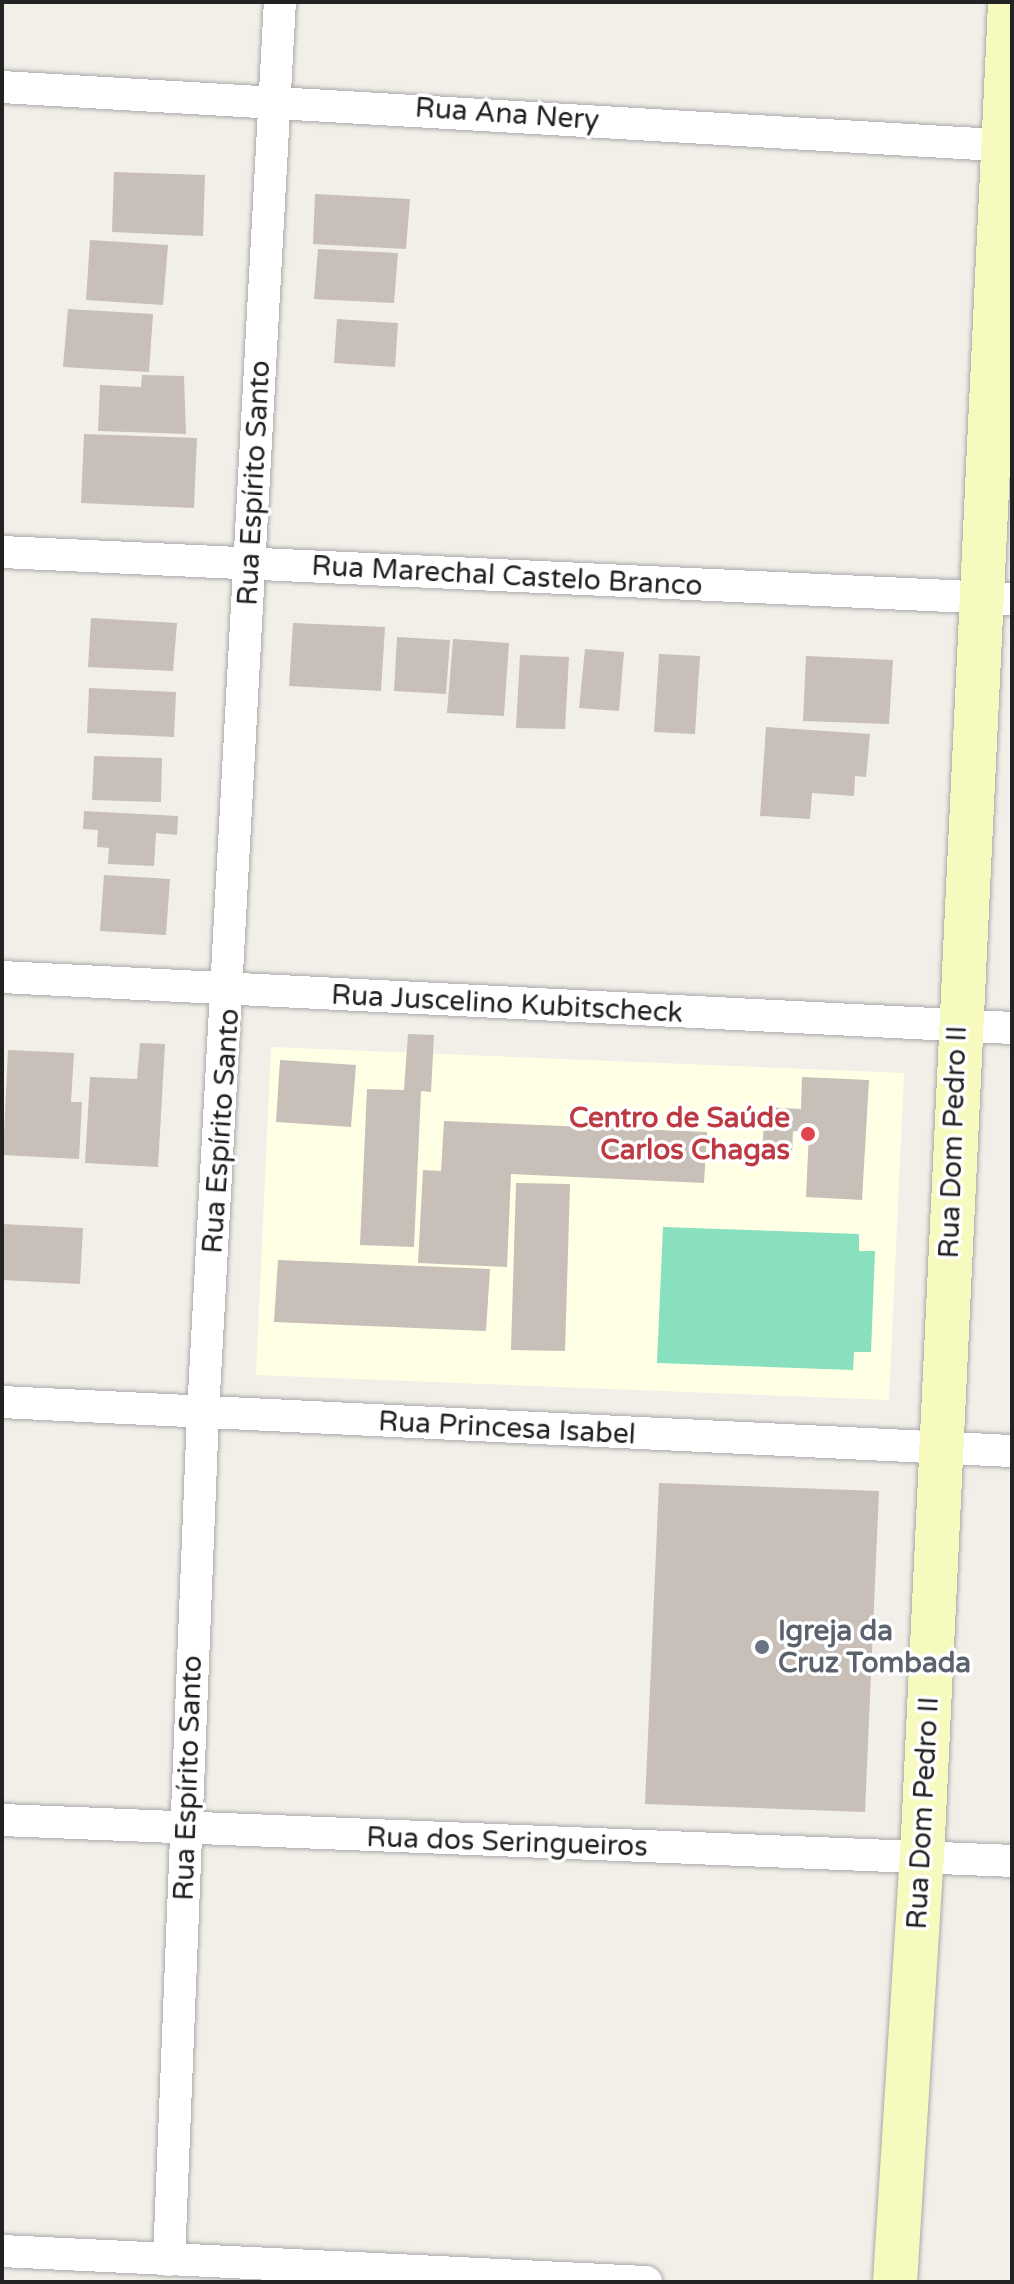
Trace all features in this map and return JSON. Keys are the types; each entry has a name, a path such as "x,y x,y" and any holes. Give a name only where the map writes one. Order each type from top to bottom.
{"street":[{"name":"Rua Espírito Santo","path":"169,2260 203,1413 229,991 280,2"},
{"name":"Rua Dom Pedro II","path":"895,2282 922,1857 957,1026 995,599 1010,2"},
{"name":"Rua Ana Nery","path":"2,87 273,100 1006,146"},
{"name":"Rua Marechal Castelo Branco","path":"2,552 995,599"},
{"name":"Rua Juscelino Kubitscheck","path":"2,977 229,991 1012,1028"},
{"name":"Rua Princesa Isabel","path":"2,1402 1012,1451"},
{"name":"Rua dos Seringueiros","path":"2,1820 185,1830 1012,1861"},
{"path":"2,2251 646,2282"}],"shaded area":[{"path":"271,1047 904,1073 889,1400 256,1375"}],"green space":[{"path":"663,1227 859,1234 859,1251 875,1251 871,1352 854,1352 853,1370 657,1363"}],"building":[{"path":"114,172 205,175 203,236 112,232"},
{"path":"315,194 410,199 406,249 313,244"},
{"path":"90,240 168,245 163,305 86,300"},
{"path":"318,249 398,253 394,303 314,299"},
{"path":"68,309 153,314 149,372 63,367"},
{"path":"337,319 398,323 395,367 334,363"},
{"path":"142,375 184,376 186,434 98,431 100,385 141,387"},
{"path":"84,434 197,438 194,508 81,503"},
{"path":"91,618 177,623 173,671 88,667"},
{"path":"293,623 385,627 381,691 289,686"},
{"path":"397,637 450,640 446,694 394,691"},
{"path":"453,639 509,643 504,716 447,713"},
{"path":"585,649 624,652 619,711 579,708"},
{"path":"659,654 700,656 695,734 654,732"},
{"path":"520,655 569,657 565,729 516,728"},
{"path":"806,656 893,660 889,724 803,721"},
{"path":"89,688 176,692 174,737 87,733"},
{"path":"766,727 870,734 866,777 855,776 854,796 812,793 810,819 760,816"},
{"path":"94,756 162,758 161,802 92,800"},
{"path":"84,811 178,816 177,835 156,833 154,866 108,864 109,848 97,847 98,830 83,829"},
{"path":"104,875 170,879 166,935 100,931"},
{"path":"408,1034 434,1035 431,1092 421,1091 414,1247 360,1245 367,1089 404,1090"},
{"path":"140,1043 165,1044 158,1167 85,1163 90,1077 137,1079"},
{"path":"8,1050 74,1053 71,1102 82,1102 79,1159 3,1155"},
{"path":"280,1060 356,1065 351,1127 276,1122"},
{"path":"802,1077 869,1080 862,1200 806,1197 809,1132 793,1131 792,1153 762,1152 765,1107 801,1109"},
{"path":"444,1121 707,1132 704,1183 511,1174 507,1267 418,1263 423,1170 441,1171"},
{"path":"516,1183 570,1184 565,1351 511,1350"},
{"path":"2,1224 83,1228 80,1284 2,1280"},
{"path":"278,1260 490,1269 486,1331 274,1322"},
{"name":"Igreja da Cruz Tombada","path":"659,1483 879,1491 865,1812 645,1804"}],"place":[{"name":"Centro de Saúde Carlos Chagas","path":"808,1134"},
{"name":"Igreja da Cruz Tombada","path":"762,1647"}]}
